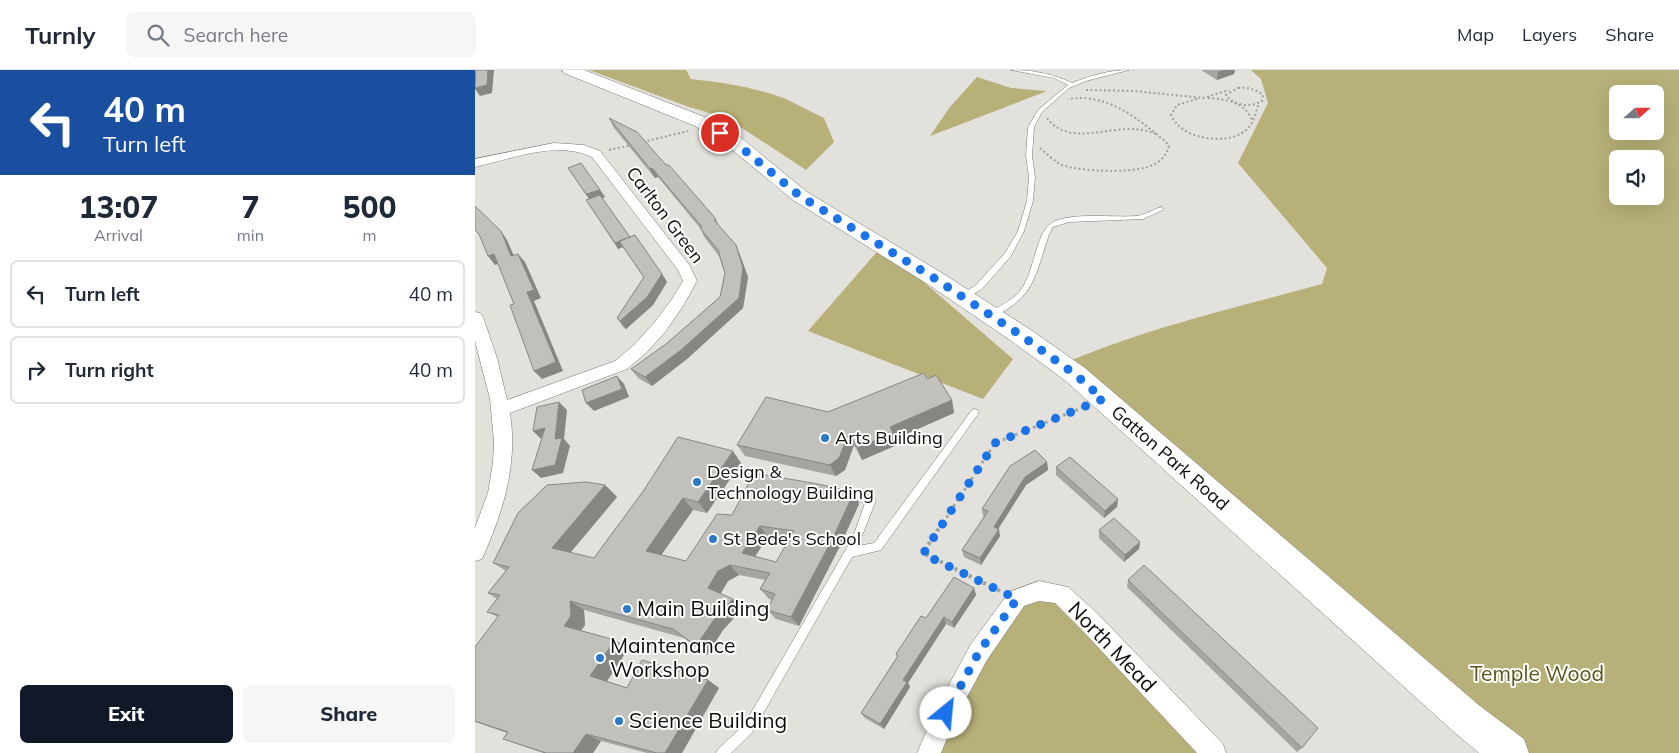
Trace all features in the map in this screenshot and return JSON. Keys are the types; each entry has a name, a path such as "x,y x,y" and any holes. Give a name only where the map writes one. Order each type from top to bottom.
{"main road":[{"name":"Gatton Park Road","path":"570,70 708,126 732,140 800,196 963,296 1061,364 1467,719 1510,753"}],"street":[{"path":"475,164 557,146 576,146 589,149 596,154"},
{"name":"Carlton Green","path":"502,409 621,365 634,356 684,295 690,281 685,269 596,154"},
{"path":"475,317 494,372 502,409 503,436 499,484 493,509 475,552"},
{"name":"North Mead","path":"1017,599 1039,591 1059,594 1089,621 1215,753"},
{"path":"929,753 929,748 946,713 979,652 1017,599"}],"lane":[{"path":"1014,70 1055,77 1072,85"},
{"path":"963,296 979,287 1008,254 1021,231 1030,201 1032,177 1029,156 1031,127 1040,111 1053,97 1072,85 1125,70"},
{"path":"991,315 1025,290 1037,267 1045,235 1053,225 1068,220 1144,217 1161,209"},
{"path":"849,554 877,547 975,412"},
{"path":"722,753 748,729 857,539 871,500 833,491"}],"path":[{"path":"1238,88 1255,90 1263,95 1263,100 1259,103 1251,126 1238,134 1217,138 1195,135 1178,126 1171,115 1173,110 1184,102 1203,98 1238,88"},
{"path":"1084,90 1135,91 1203,98 1245,105 1259,103"},
{"path":"1229,90 1226,95 1234,103 1247,111 1252,120"},
{"path":"1038,142 1039,147 1047,155 1062,165 1075,168 1128,169 1153,166 1164,158 1169,146 1156,134 1112,104 1102,100 1074,98 1063,100"},
{"path":"1046,116 1047,120 1058,130 1077,134 1131,128 1149,130 1156,134"},
{"path":"596,154 708,126"},
{"path":"1017,599 923,554 995,443 1103,399"}],"green space":[{"path":"589,70 686,70 691,79 764,92 786,99 824,118 834,142 806,170 739,126 720,116 689,107"},
{"name":"Temple Wood","path":"1251,70 1679,70 1679,753 1510,753 1061,365 1157,329 1322,284 1327,268 1238,163 1268,103 1261,79"},
{"path":"977,77 1011,88 1047,91 930,136 950,107"},
{"path":"882,246 1013,359 983,399 808,331"},
{"path":"1060,594 1213,753 929,753 1017,599"}],"building":[{"path":"476,70 488,70 487,85 475,88"},
{"path":"609,118 637,132 666,165 669,165 736,245 743,268 739,298 681,350 645,377 631,369 666,344 720,297 725,273 718,250 700,228 702,227 652,168 650,169"},
{"path":"581,163 600,190 586,194 568,168"},
{"path":"600,195 630,237 615,243 586,200"},
{"path":"475,206 501,231 511,256 518,254 534,290 527,292 556,362 534,371 510,305 514,304 494,254 488,256 479,234 475,230"},
{"path":"635,235 662,274 647,297 620,321 617,318 644,277 619,241"},
{"name":"Arts Building","path":"924,373 927,379 936,375 952,400 890,427 893,433 857,448 849,433 839,458 830,465 737,445 766,397 828,412"},
{"path":"617,376 622,389 586,403 582,390"},
{"path":"559,402 555,439 562,438 555,465 532,470 545,428 533,431 537,407"},
{"path":"678,437 733,451 698,502 683,498 646,551 686,561 717,514 732,515 754,473 854,492 834,536 791,617 767,610 775,594 760,589 770,573 730,565 718,571 708,588 733,599 713,621 696,646 673,629 570,601 571,616 564,626 615,640 590,676 627,688 642,660 708,680 665,753 657,753 586,734 573,753 546,753 503,739 508,732 475,721 475,647 499,615 487,612 500,595 488,593 509,567 493,563 518,513 547,485 586,482 605,485 552,548 594,558 644,490","holes":["760,526 794,531 776,562 742,553"]},
{"path":"1035,450 1047,462 1025,477 994,527 999,529 980,558 962,550 988,511 982,509 1010,466"},
{"path":"1070,457 1118,499 1105,511 1056,467"},
{"path":"1114,518 1140,542 1125,555 1099,530"},
{"path":"1144,565 1318,728 1302,748 1128,580"},
{"path":"954,577 974,588 952,622 944,617 903,680 907,682 880,724 861,713 921,616 926,618"}],"place":[{"name":"Arts Building","path":"825,438"},
{"name":"Design & Technology Building","path":"697,482"},
{"name":"St Bede's School","path":"713,539"},
{"name":"Main Building","path":"627,609"},
{"name":"Maintenance Workshop","path":"600,658"},
{"name":"Science Building","path":"619,721"}],"route":[{"path":"720,133 732,140 800,196 934,278 1022,336 1076,375 1103,399 995,443 923,554 1017,599 979,652 946,713"}]}
